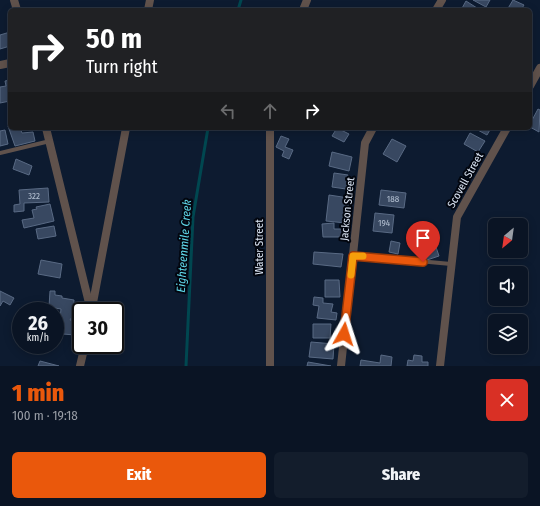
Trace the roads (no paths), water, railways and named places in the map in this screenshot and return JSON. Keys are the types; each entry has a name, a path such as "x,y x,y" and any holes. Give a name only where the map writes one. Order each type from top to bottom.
{"street":[{"path":"532,82 540,68"},
{"path":"47,130 89,302"},
{"path":"93,302 126,130"},
{"name":"Water Street","path":"270,130 270,366"},
{"name":"Jackson Street","path":"341,366 365,143 372,130"},
{"name":"Scovell Street","path":"440,366 457,217 505,130"},
{"path":"80,366 83,354"}],"lane":[{"path":"0,153 50,141"},
{"path":"353,256 451,264"}],"waterway":[{"name":"Eighteenmile Creek","path":"239,8 241,0"},
{"name":"Eighteenmile Creek","path":"186,366 193,217 208,130"}]}
